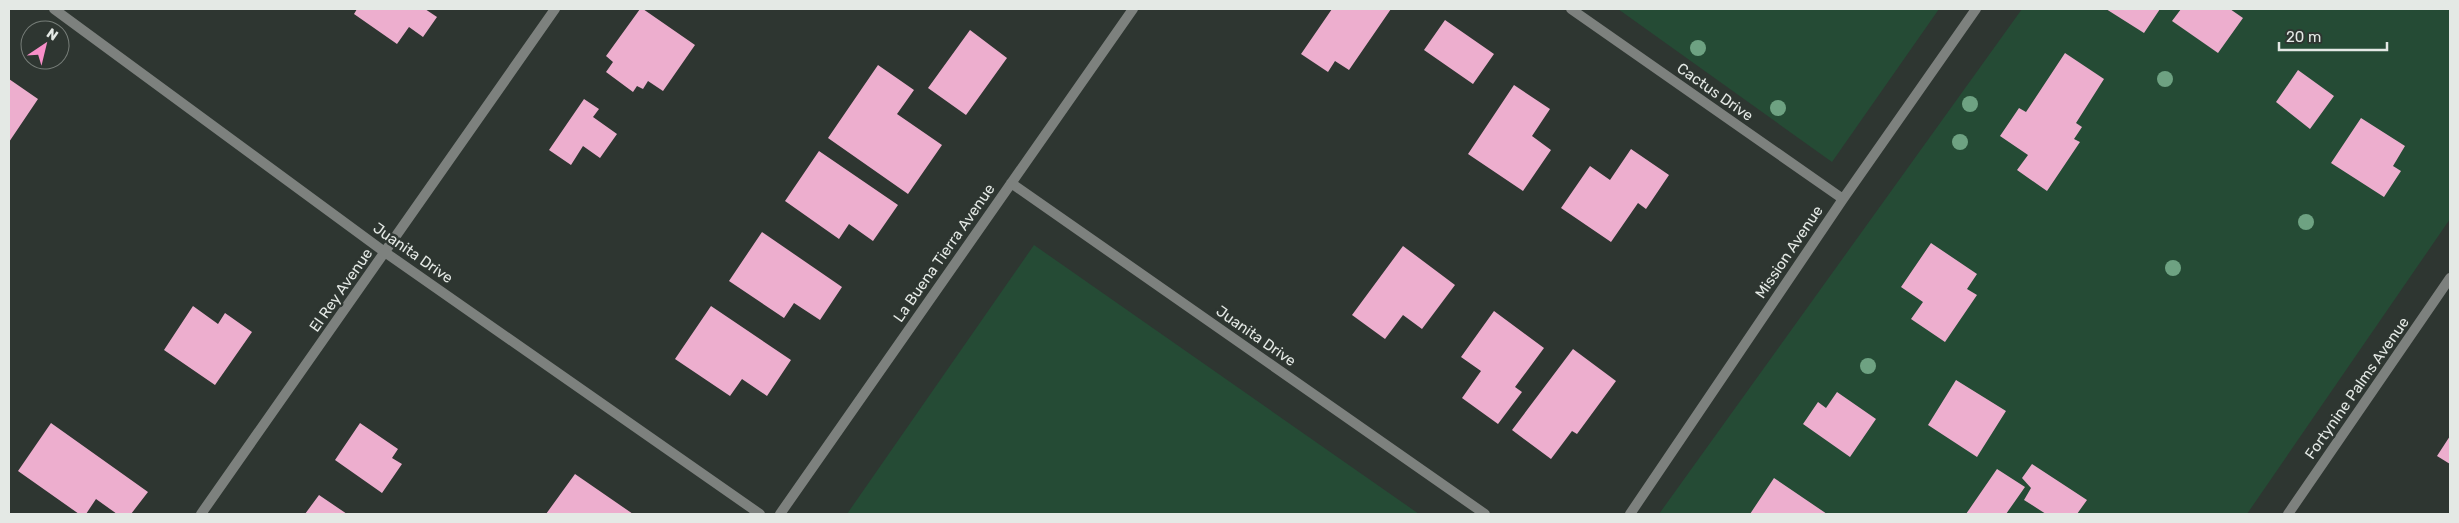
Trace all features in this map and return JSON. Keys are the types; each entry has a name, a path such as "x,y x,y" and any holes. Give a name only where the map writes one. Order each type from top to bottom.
{"street":[{"name":"Juanita Drive","path":"54,9 386,253 760,514"},
{"name":"El Rey Avenue","path":"201,514 386,253 555,9"},
{"name":"La Buena Tierra Avenue","path":"780,514 1133,9"},
{"name":"Cactus Drive","path":"1571,9 1843,199"},
{"name":"Mission Avenue","path":"1630,514 1843,199 1976,9"},
{"name":"Juanita Drive","path":"1011,183 1485,514"},
{"name":"Fortynine Palms Avenue","path":"2288,514 2450,278"}],"green space":[{"path":"1618,9 1939,9 1832,162"},
{"path":"2022,9 2450,9 2450,219 2247,514 1659,514"},
{"path":"1034,245 1419,514 847,514"}],"building":[{"path":"357,9 425,9 437,17 423,37 409,27 397,44 354,14"},
{"path":"640,9 643,9 695,45 663,91 648,81 643,89 637,86 633,92 606,72 613,62 606,56"},
{"path":"1332,9 1391,9 1349,70 1335,61 1328,72 1301,54"},
{"path":"2106,9 2160,9 2144,33"},
{"path":"2181,9 2230,9 2243,18 2218,53 2172,21"},
{"path":"1445,20 1494,54 1473,84 1424,50"},
{"path":"970,30 1007,58 966,115 928,88"},
{"path":"2065,53 2104,79 2076,123 2082,127 2074,139 2080,142 2047,191 2017,170 2028,155 2000,136 2019,108 2026,112"},
{"path":"878,65 914,90 897,114 942,145 908,194 828,138"},
{"path":"2298,70 2334,96 2310,129 2276,102"},
{"path":"9,79 38,99 9,142"},
{"path":"1514,85 1550,109 1532,136 1551,150 1523,191 1468,154"},
{"path":"584,99 599,109 593,117 617,134 600,158 583,146 571,165 549,150"},
{"path":"2361,118 2405,146 2393,166 2401,171 2384,197 2331,163"},
{"path":"1631,149 1669,175 1646,209 1638,203 1611,242 1561,208 1590,166 1610,180"},
{"path":"819,151 898,205 873,241 849,224 839,239 785,201"},
{"path":"762,232 842,287 820,320 794,303 784,318 729,281"},
{"path":"1931,243 1977,274 1967,289 1977,295 1945,342 1911,319 1923,302 1901,287"},
{"path":"1403,246 1455,285 1422,329 1403,315 1385,339 1352,315"},
{"path":"193,306 218,324 225,313 252,332 215,385 164,350"},
{"path":"711,306 791,360 767,396 742,379 730,396 675,359"},
{"path":"1494,311 1544,348 1515,387 1522,392 1498,424 1462,398 1481,371 1461,357"},
{"path":"1573,349 1616,381 1577,434 1572,431 1551,459 1512,430"},
{"path":"1956,380 2006,411 1977,457 1928,425"},
{"path":"1837,392 1876,419 1850,457 1803,424 1818,402 1826,408"},
{"path":"51,423 148,492 131,514 117,514 96,499 86,514 79,514 18,471"},
{"path":"360,423 398,449 392,458 402,464 382,493 335,460"},
{"path":"2450,436 2450,464 2437,456"},
{"path":"2032,464 2087,500 2077,514 2046,514 2024,500 2031,488 2022,478"},
{"path":"1997,469 2025,487 2006,514 1966,514"},
{"path":"575,474 633,514 546,514"},
{"path":"1774,478 1827,514 1750,514"},
{"path":"319,495 347,514 305,514"}]}
